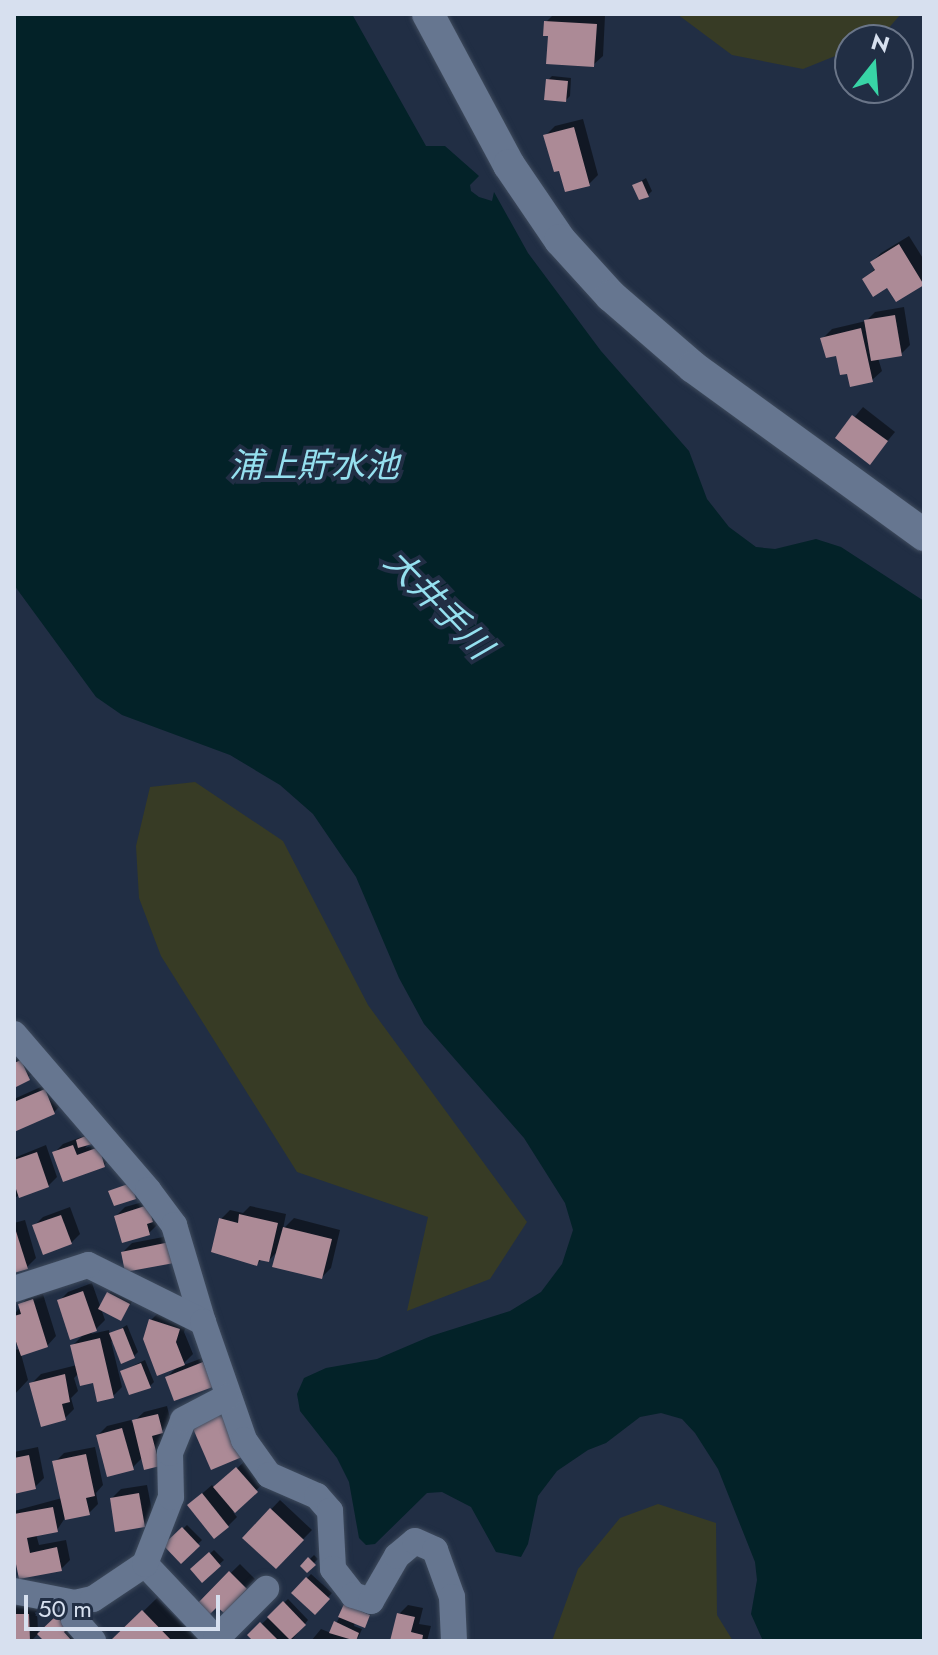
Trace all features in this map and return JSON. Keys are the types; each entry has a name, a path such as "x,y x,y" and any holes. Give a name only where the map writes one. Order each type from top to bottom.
{"street":[{"path":"428,14 509,165 560,240 611,296 693,367 924,535"},
{"path":"14,1034 148,1190 174,1225 227,1397 244,1440 269,1475 317,1496 330,1511 333,1569 353,1595 371,1601 397,1556 415,1541 435,1550 452,1597 454,1641"},
{"path":"14,1289 88,1265 203,1322"},
{"path":"14,1591 75,1603 93,1599 145,1564 171,1497 170,1453 183,1420 227,1397"},
{"path":"145,1564 216,1639 266,1589"},
{"path":"75,1603 74,1619 93,1641"}],"shaded area":[{"path":"677,14 901,14 892,24 834,24 834,56 803,69 732,55"},
{"path":"195,782 283,841 368,1005 527,1222 490,1279 407,1311 428,1217 297,1172 161,956 139,898 136,846 150,787"},
{"path":"658,1504 716,1523 717,1615 733,1641 552,1641 578,1569 620,1518"}],"water":[{"name":"浦上貯水池","path":"14,14 352,14 426,146 445,146 479,176 470,185 471,191 479,197 492,201 494,192 528,253 601,351 689,451 707,499 729,527 756,547 775,549 816,539 841,547 924,601 924,1641 763,1641 751,1614 757,1580 755,1562 718,1469 682,1419 661,1413 640,1417 606,1443 588,1450 557,1471 538,1496 528,1544 521,1557 496,1552 471,1507 442,1492 427,1493 375,1544 366,1545 359,1538 349,1482 337,1458 300,1411 297,1394 304,1378 326,1368 377,1359 431,1336 510,1311 541,1292 562,1264 573,1230 565,1203 524,1138 424,1024 399,978 356,877 313,814 280,785 230,755 122,715 96,697 14,585"}],"building":[{"path":"544,21 597,24 594,67 546,64 548,36 543,36"},
{"path":"546,79 568,81 566,102 544,100"},
{"path":"574,127 590,186 565,192 559,171 554,172 543,135"},
{"path":"642,181 649,197 639,200 632,185"},
{"path":"899,244 924,285 896,302 887,288 873,297 862,279 875,270 870,262"},
{"path":"895,315 902,356 871,361 864,320"},
{"path":"861,328 873,382 850,387 847,374 840,375 836,356 826,358 820,338"},
{"path":"852,415 888,441 870,465 835,438"},
{"path":"21,1060 30,1080 14,1088 14,1063"},
{"path":"45,1089 55,1114 14,1132 14,1102"},
{"path":"88,1135 92,1144 78,1148 76,1140"},
{"path":"73,1145 77,1155 99,1147 105,1167 63,1182 52,1152"},
{"path":"37,1152 49,1187 19,1198 14,1183 14,1160"},
{"path":"131,1183 136,1199 114,1206 108,1191"},
{"path":"148,1205 153,1222 147,1224 150,1235 122,1243 114,1216"},
{"path":"239,1214 278,1223 269,1262 259,1260 257,1266 211,1252 219,1218 238,1223"},
{"path":"61,1215 72,1244 43,1255 32,1225"},
{"path":"14,1225 28,1269 14,1273"},
{"path":"283,1227 332,1239 322,1279 272,1267"},
{"path":"170,1242 174,1263 125,1272 121,1252"},
{"path":"83,1291 97,1331 70,1340 57,1300"},
{"path":"107,1292 130,1304 121,1321 98,1309"},
{"path":"33,1299 48,1347 21,1356 14,1336 14,1316 21,1314 18,1304"},
{"path":"149,1319 180,1329 176,1342 185,1365 157,1376 143,1339"},
{"path":"123,1328 135,1358 121,1364 109,1333"},
{"path":"100,1338 114,1398 97,1402 93,1383 80,1386 70,1345"},
{"path":"203,1362 213,1387 174,1401 165,1377"},
{"path":"141,1363 151,1388 129,1395 120,1371"},
{"path":"65,1374 70,1402 62,1404 66,1420 41,1427 29,1383"},
{"path":"222,1411 242,1457 211,1470 191,1424"},
{"path":"158,1414 163,1433 152,1436 160,1466 144,1470 132,1420"},
{"path":"122,1428 134,1470 107,1477 96,1435"},
{"path":"86,1454 95,1496 86,1498 90,1515 65,1520 52,1461"},
{"path":"29,1455 36,1489 14,1494 14,1458"},
{"path":"236,1467 258,1492 235,1513 213,1487"},
{"path":"139,1493 145,1527 115,1532 110,1498"},
{"path":"202,1493 229,1527 214,1539 187,1505"},
{"path":"53,1507 58,1532 27,1538 30,1553 57,1547 62,1571 19,1579 14,1554 14,1514"},
{"path":"270,1508 304,1540 276,1569 242,1538"},
{"path":"182,1527 200,1546 181,1564 163,1545"},
{"path":"209,1552 221,1566 202,1583 190,1569"},
{"path":"308,1557 316,1565 307,1573 300,1566"},
{"path":"229,1571 247,1589 224,1613 217,1607 208,1616 196,1605"},
{"path":"306,1577 330,1599 315,1615 291,1593"},
{"path":"283,1601 306,1625 290,1640 267,1617"},
{"path":"344,1604 370,1615 365,1628 338,1617"},
{"path":"142,1610 172,1641 110,1641"},
{"path":"397,1613 415,1617 411,1632 423,1635 422,1641 390,1641"},
{"path":"14,1614 29,1614 30,1641 14,1641"},
{"path":"56,1616 68,1628 64,1632 72,1641 44,1641 37,1634"},
{"path":"334,1621 359,1633 356,1641 329,1633"},
{"path":"260,1622 279,1641 253,1641 247,1635"}],"water label":[{"name":"大井手川","path":"438,604"}]}
